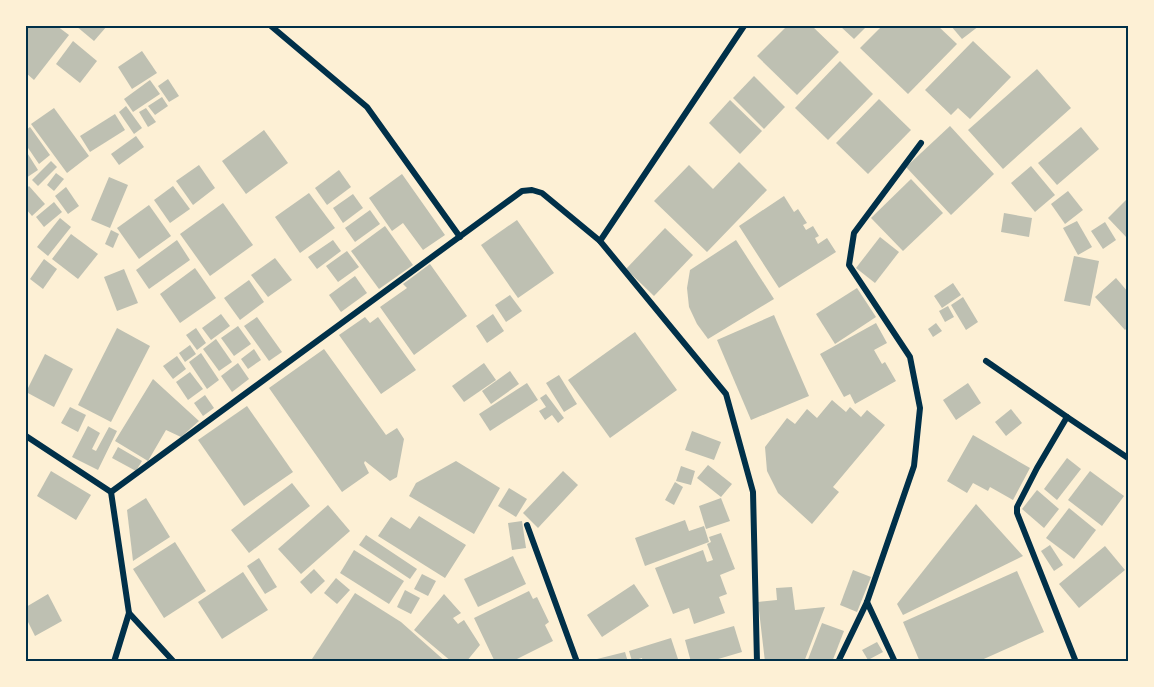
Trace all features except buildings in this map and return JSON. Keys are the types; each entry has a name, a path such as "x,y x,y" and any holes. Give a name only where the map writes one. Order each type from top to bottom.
{"street":[{"path":"271,26 367,106 460,237"},
{"path":"600,241 744,26"},
{"path":"838,662 867,602 914,466 920,408 910,357 849,265 854,233 921,143"},
{"path":"111,492 522,191 532,190 542,193 600,241 726,394 753,492 757,662"},
{"path":"986,361 1128,458"},
{"path":"1067,417 1037,468 1017,507 1017,513 1076,662"},
{"path":"26,436 111,492 129,614 114,662"},
{"path":"527,525 577,662"},
{"path":"867,602 895,662"},
{"path":"129,614 174,662"}]}
